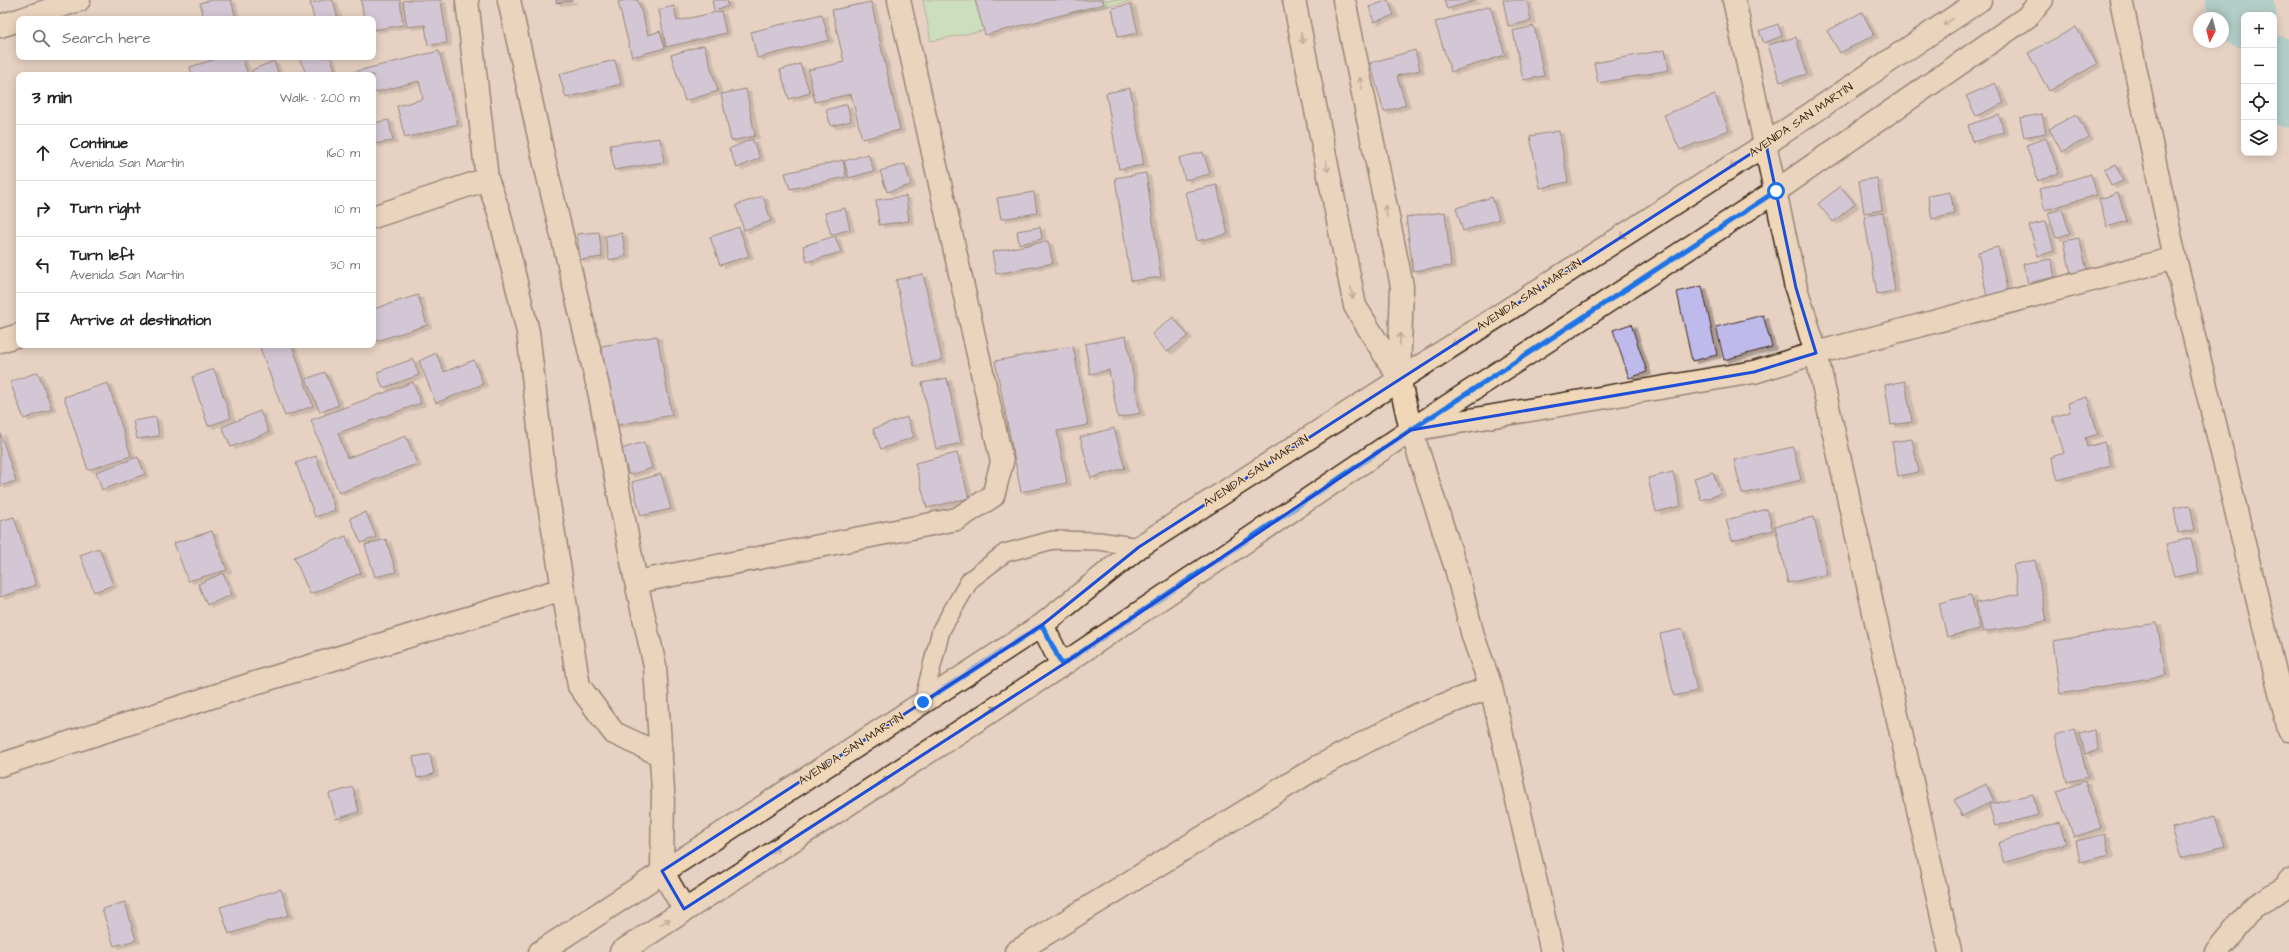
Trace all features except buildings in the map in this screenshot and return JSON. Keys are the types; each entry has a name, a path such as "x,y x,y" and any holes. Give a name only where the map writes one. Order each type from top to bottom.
{"street":[{"path":"28,16 48,5 79,0"},
{"path":"466,0 487,179 499,212 528,332 545,480 579,686 614,733 660,755"},
{"path":"510,0 544,164 598,392 636,582 655,666 663,791 662,871 684,909"},
{"path":"636,582 957,519 993,496 1002,462 899,0"},
{"path":"1294,0 1355,306 1399,378"},
{"path":"1344,0 1402,286 1399,378 1411,430 1456,568 1473,636 1491,687 1552,952"},
{"path":"1734,0 1796,288 1816,353 1950,952"},
{"name":"AVENIDA SAN MARTÍN","path":"540,952 662,871 1042,625 1139,547 1399,378 1766,144 1980,0"},
{"path":"621,952 643,945 684,909 1062,665 1411,430 1776,191 2027,17 2042,0"},
{"path":"2121,0 2175,258 2289,730"},
{"path":"0,26 16,21"},
{"path":"376,216 487,179"},
{"path":"1411,430 1754,372 1816,353 2175,258"},
{"path":"0,341 16,336"},
{"path":"0,765 255,684 563,589"},
{"path":"1042,625 1062,665"},
{"path":"1016,952 1314,769 1418,715 1491,687"},
{"path":"2216,952 2253,907 2286,887 2289,881"}],"lane":[{"path":"923,702 941,630 970,580 1005,553 1053,540 1099,541 1139,547"}],"highlighted area":[{"path":"1766,144 1796,288 1816,353 1754,372 1411,430 1062,665 684,909 662,871 1042,625 1139,547"}],"green space":[{"path":"923,0 1137,0 931,41"}],"waterway":[{"path":"2238,0 2243,12"},
{"path":"2277,73 2289,95"}],"route":[{"path":"923,702 1042,625 1062,665 1411,430 1776,191"}]}
